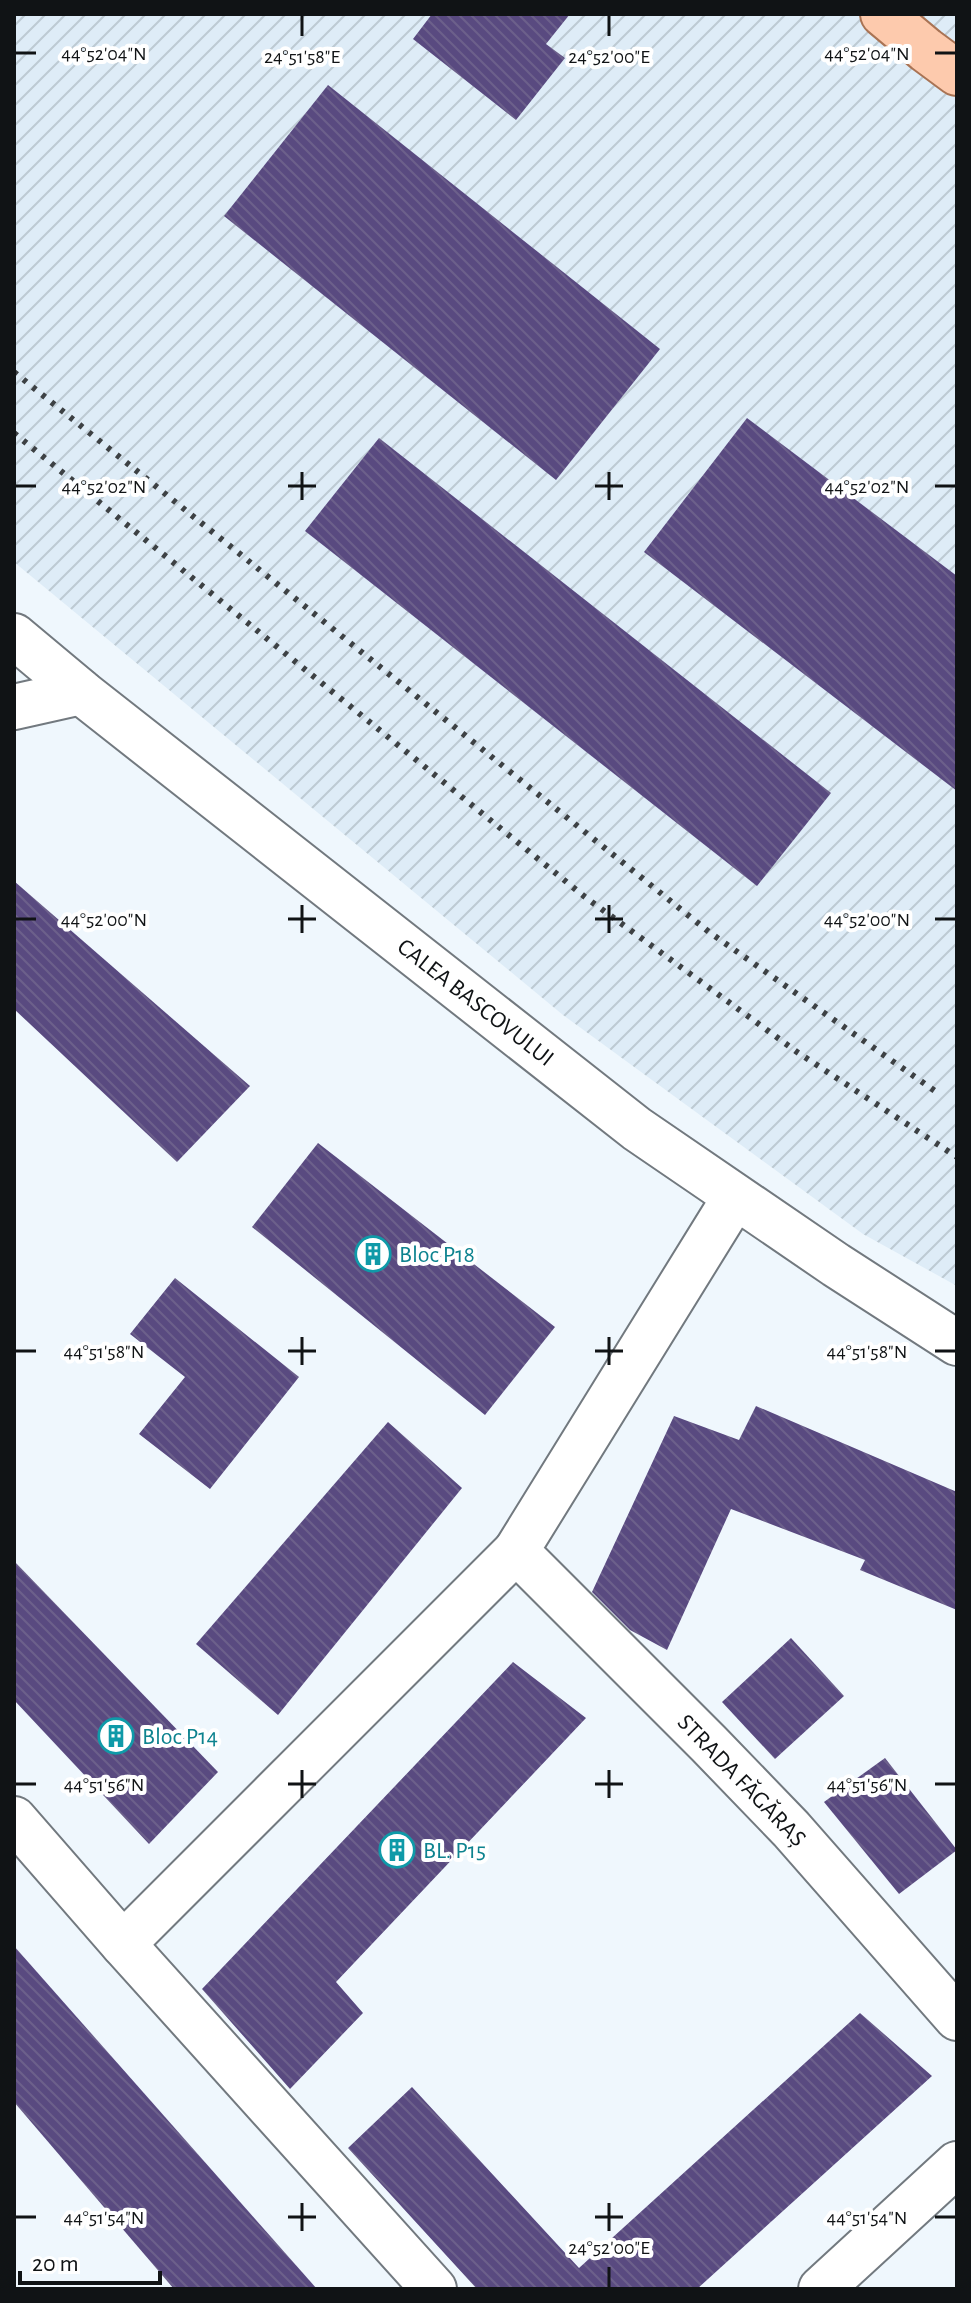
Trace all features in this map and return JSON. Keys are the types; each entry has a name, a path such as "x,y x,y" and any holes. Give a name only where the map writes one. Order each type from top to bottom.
{"main road":[{"path":"883,14 957,73"}],"street":[{"name":"CALEA BASCOVULUI","path":"14,636 637,1129 957,1343"},
{"path":"14,707 81,692"},
{"path":"123,1944 516,1551 735,1197"},
{"name":"STRADA FĂGĂRAȘ","path":"516,1551 791,1829 957,2018"},
{"path":"14,1819 434,2289"},
{"path":"821,2289 957,2164"}],"shaded area":[{"path":"14,14 957,14 957,1286 863,1234 563,1015 14,562"}],"building":[{"path":"432,14 570,14 546,44 565,58 516,120 413,39"},
{"path":"328,85 660,349 556,480 224,216"},
{"path":"747,418 957,576 957,791 644,552"},
{"path":"379,438 831,793 757,886 305,531"},
{"path":"14,881 250,1086 177,1162 14,1009"},
{"name":"Bloc P18","path":"318,1143 555,1327 485,1415 252,1227"},
{"path":"175,1278 299,1377 210,1489 139,1434 185,1377 130,1334"},
{"path":"756,1406 957,1492 957,1610 860,1570 865,1560 731,1509 667,1650 630,1630 592,1592 674,1416 739,1440"},
{"path":"388,1422 462,1488 278,1715 196,1644"},
{"name":"Bloc P14","path":"14,1561 218,1772 149,1844 14,1700"},
{"path":"791,1638 844,1696 775,1759 722,1702"},
{"name":"BL. P15","path":"513,1662 586,1718 336,1982 363,2013 290,2089 202,1989"},
{"path":"885,1758 957,1850 899,1894 824,1802"},
{"path":"14,1946 317,2289 174,2289 14,2102"},
{"path":"860,2013 932,2076 697,2289 477,2289 348,2148 412,2087 579,2268"}],"railway":[{"path":"14,372 709,932 935,1091"},
{"path":"14,433 585,897 797,1052 957,1157"}],"place":[{"name":"Bloc P18","path":"373,1254"},
{"name":"Bloc P14","path":"116,1736"},
{"name":"BL. P15","path":"397,1850"}]}
